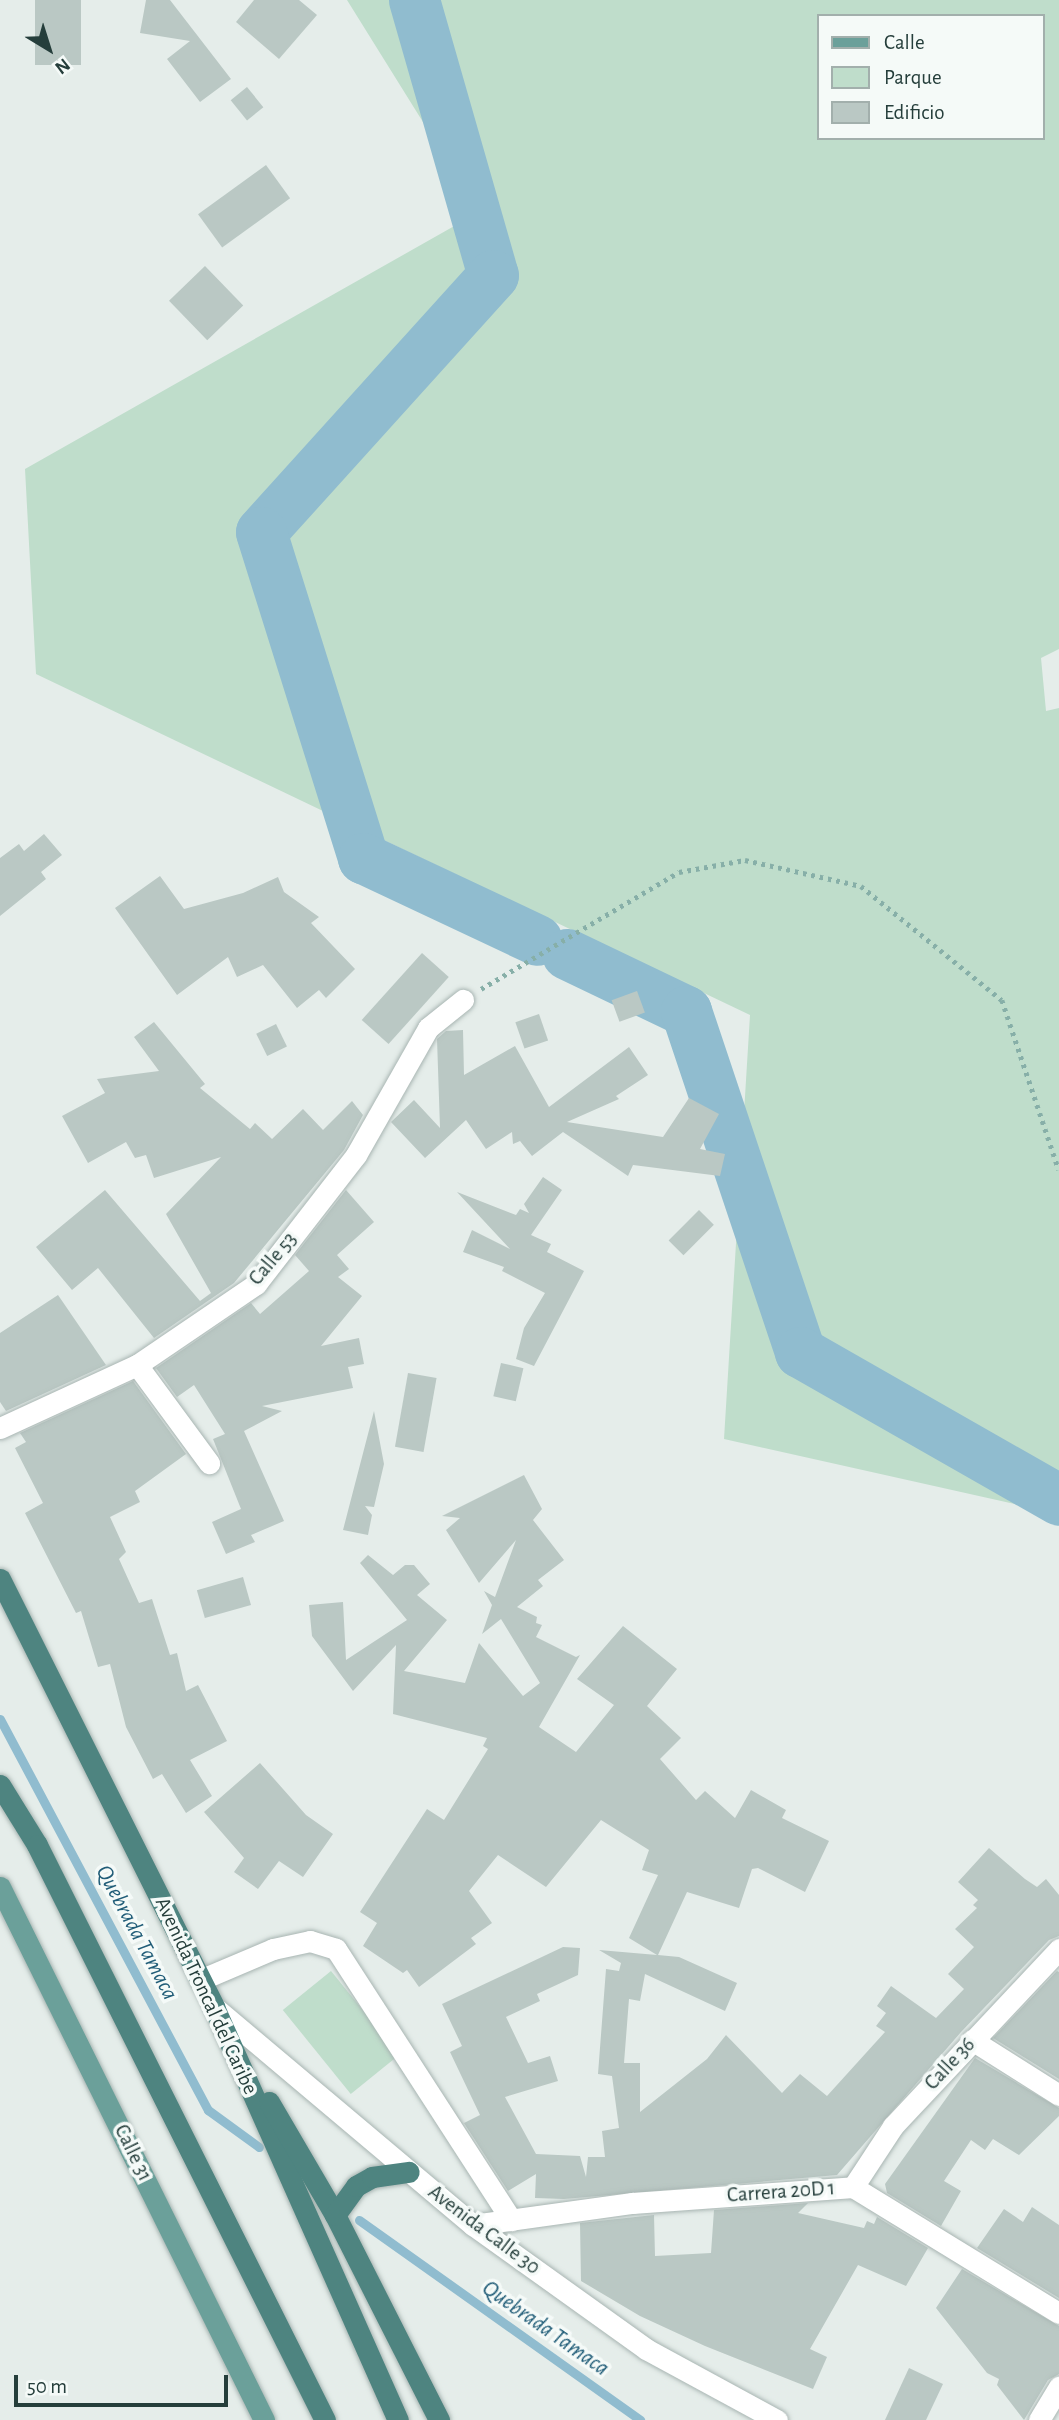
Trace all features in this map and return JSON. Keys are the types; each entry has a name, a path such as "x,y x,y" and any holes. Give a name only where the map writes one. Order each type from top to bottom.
{"highway":[{"name":"Avenida Troncal del Caribe","path":"0,1579 214,2007 398,2420"},
{"path":"0,1785 43,1857 325,2420"},
{"path":"214,2007 334,2215 439,2420"},
{"path":"334,2215 356,2186 372,2177 409,2172"}],"main road":[{"name":"Calle 31","path":"0,1886 264,2420"}],"street":[{"name":"Calle 53","path":"0,1428 137,1364 256,1284 356,1155 428,1028 463,1000"},
{"path":"137,1364 209,1463"},
{"path":"200,1980 273,1949 310,1941 335,1950 511,2220"},
{"name":"Calle 36","path":"853,2187 893,2126 1059,1949"},
{"name":"Avenida Calle 30","path":"214,2007 473,2225 646,2349 777,2420"},
{"path":"972,2040 1059,2095"},
{"name":"Carrera 20D 1","path":"473,2225 632,2203 853,2187 1059,2313"},
{"path":"1039,2420 1059,2387"}],"path":[{"path":"463,1000 679,872 745,860 861,886 1002,1000 1059,1170"}],"green space":[{"path":"347,0 1059,0 1059,649 1041,658 1046,711 1059,708 1059,1514 724,1439 750,1015 36,674 25,469 479,212"},
{"path":"331,1971 399,2055 351,2094 283,2010"}],"building":[{"path":"35,0 81,0 81,65 35,65"},
{"path":"146,0 170,0 231,79 200,102 167,59 190,41 140,33"},
{"path":"254,0 299,0 317,15 279,59 236,22"},
{"path":"247,87 263,107 247,120 231,100"},
{"path":"266,165 290,198 222,248 198,214"},
{"path":"205,266 243,306 207,340 169,301"},
{"path":"44,834 62,855 41,872 46,879 0,916 0,858 19,844 24,851"},
{"path":"160,876 184,909 243,893 278,877 284,892 319,917 311,923 355,969 326,998 319,990 297,1008 263,965 237,977 228,957 177,995 115,908"},
{"path":"422,953 449,977 389,1044 362,1020"},
{"path":"637,991 645,1013 619,1022 612,1000"},
{"path":"539,1014 548,1040 524,1049 515,1022"},
{"path":"154,1022 205,1084 200,1088 250,1129 255,1123 272,1139 303,1109 323,1130 352,1101 363,1115 344,1150 234,1283 154,1338 98,1268 72,1290 36,1247 105,1190 200,1301 211,1293 166,1214 221,1157 154,1178 146,1155 135,1158 126,1142 88,1163 62,1116 105,1093 97,1079 159,1071 134,1037"},
{"path":"276,1024 287,1046 267,1056 256,1034"},
{"path":"463,1030 464,1075 515,1046 549,1107 629,1047 648,1075 616,1096 619,1099 567,1122 663,1137 689,1098 719,1114 700,1149 725,1154 720,1176 633,1165 628,1176 563,1132 532,1156 520,1141 513,1144 512,1132 486,1149 466,1120 425,1158 391,1122 414,1100 440,1128 437,1039 446,1031"},
{"path":"543,1177 562,1190 531,1235 551,1244 547,1252 584,1271 534,1366 516,1359 524,1328 545,1293 502,1271 504,1267 463,1252 472,1230 510,1249 457,1192 516,1215 520,1209 529,1213 524,1204"},
{"path":"346,1190 374,1222 337,1255 349,1269 338,1277 362,1296 321,1346 359,1338 364,1364 348,1367 353,1388 262,1406 282,1411 244,1431 284,1521 251,1535 255,1542 226,1554 212,1522 241,1509 213,1439 225,1434 194,1385 177,1397 156,1368 251,1303 260,1314 309,1271 295,1255"},
{"path":"699,1210 714,1225 683,1255 669,1240"},
{"path":"58,1295 106,1365 6,1411 0,1402 0,1333"},
{"path":"501,1363 523,1368 516,1401 493,1396"},
{"path":"408,1373 437,1378 424,1452 395,1447"},
{"path":"133,1381 186,1454 135,1491 140,1502 110,1517 126,1552 119,1559 139,1603 152,1599 170,1655 177,1653 186,1691 198,1685 227,1741 190,1760 212,1796 186,1813 162,1774 153,1779 126,1727 110,1664 98,1667 81,1611 76,1613 25,1513 43,1503 15,1448 26,1442 20,1433"},
{"path":"374,1411 384,1464 374,1507 365,1506 372,1515 368,1535 343,1530"},
{"path":"524,1475 542,1509 533,1520 564,1560 538,1580 543,1586 517,1607 537,1617 536,1623 542,1625 536,1637 576,1657 580,1655 539,1727 576,1752 614,1705 577,1679 623,1626 677,1669 647,1706 681,1738 660,1759 696,1800 705,1791 735,1818 751,1790 786,1810 782,1818 829,1841 805,1892 758,1868 752,1869 739,1908 687,1892 658,1955 679,1957 737,1983 725,2011 645,1974 640,2001 629,1999 624,2063 640,2063 640,2112 707,2059 726,2035 782,2093 800,2074 827,2096 885,2032 876,2026 886,2013 877,2006 891,1986 936,2018 964,1989 948,1974 974,1947 955,1929 977,1908 973,1905 978,1900 958,1882 989,1848 1037,1887 1046,1879 1059,1895 1059,1936 1049,1940 961,2032 837,2175 564,2199 535,2198 536,2174 508,2191 464,2123 480,2115 450,2052 462,2046 442,2004 563,1947 580,1948 578,1975 537,1994 540,2001 506,2017 528,2063 550,2056 558,2081 505,2097 536,2154 580,2156 586,2177 588,2157 605,2157 602,2131 619,2128 612,2076 598,2074 606,1969 619,1971 621,1963 599,1950 657,1955 629,1938 658,1875 642,1870 649,1850 601,1820 546,1887 498,1855 469,1891 492,1923 471,1938 476,1944 419,1987 407,1970 403,1973 363,1946 377,1923 360,1912 427,1809 444,1820 488,1749 483,1746 487,1738 393,1714 396,1645 353,1691 312,1636 309,1605 343,1602 346,1660 407,1620 360,1563 368,1555 393,1575 405,1565 414,1565 430,1584 417,1595 447,1620 404,1671 465,1683 479,1643 523,1696 540,1683 501,1619 482,1634 492,1605 484,1591 495,1597 516,1540 479,1583 446,1530 460,1518 442,1516"},
{"path":"243,1577 251,1605 205,1618 197,1590"},
{"path":"260,1763 306,1815 333,1834 303,1877 279,1861 258,1889 234,1872 244,1858 204,1812"},
{"path":"1057,1971 1059,1972 1059,2079 993,2038"},
{"path":"975,2058 1059,2108 1059,2116 1019,2155 993,2139 985,2150 971,2140 944,2181 961,2191 941,2226 887,2193 885,2184"},
{"path":"808,2203 798,2213 864,2228 867,2221 874,2224 877,2217 928,2248 906,2286 858,2265 810,2349 827,2357 813,2389 705,2346 640,2316 581,2281 580,2223 654,2215 655,2256 711,2253 714,2210"},
{"path":"1032,2207 1059,2225 1059,2298 977,2248 1004,2209 1023,2222"},
{"path":"962,2269 1059,2326 1059,2374 1048,2380 1024,2420 997,2385 999,2379 987,2373 936,2308"},
{"path":"909,2368 943,2384 926,2420 885,2420"}],"waterway":[{"path":"414,0 493,275 261,532 363,858 537,940"},
{"path":"567,954 686,1011 800,1352 1059,1500"},
{"name":"Quebrada Tamaca","path":"0,1719 208,2110 259,2147"},
{"name":"Quebrada Tamaca","path":"359,2220 640,2420"}]}
